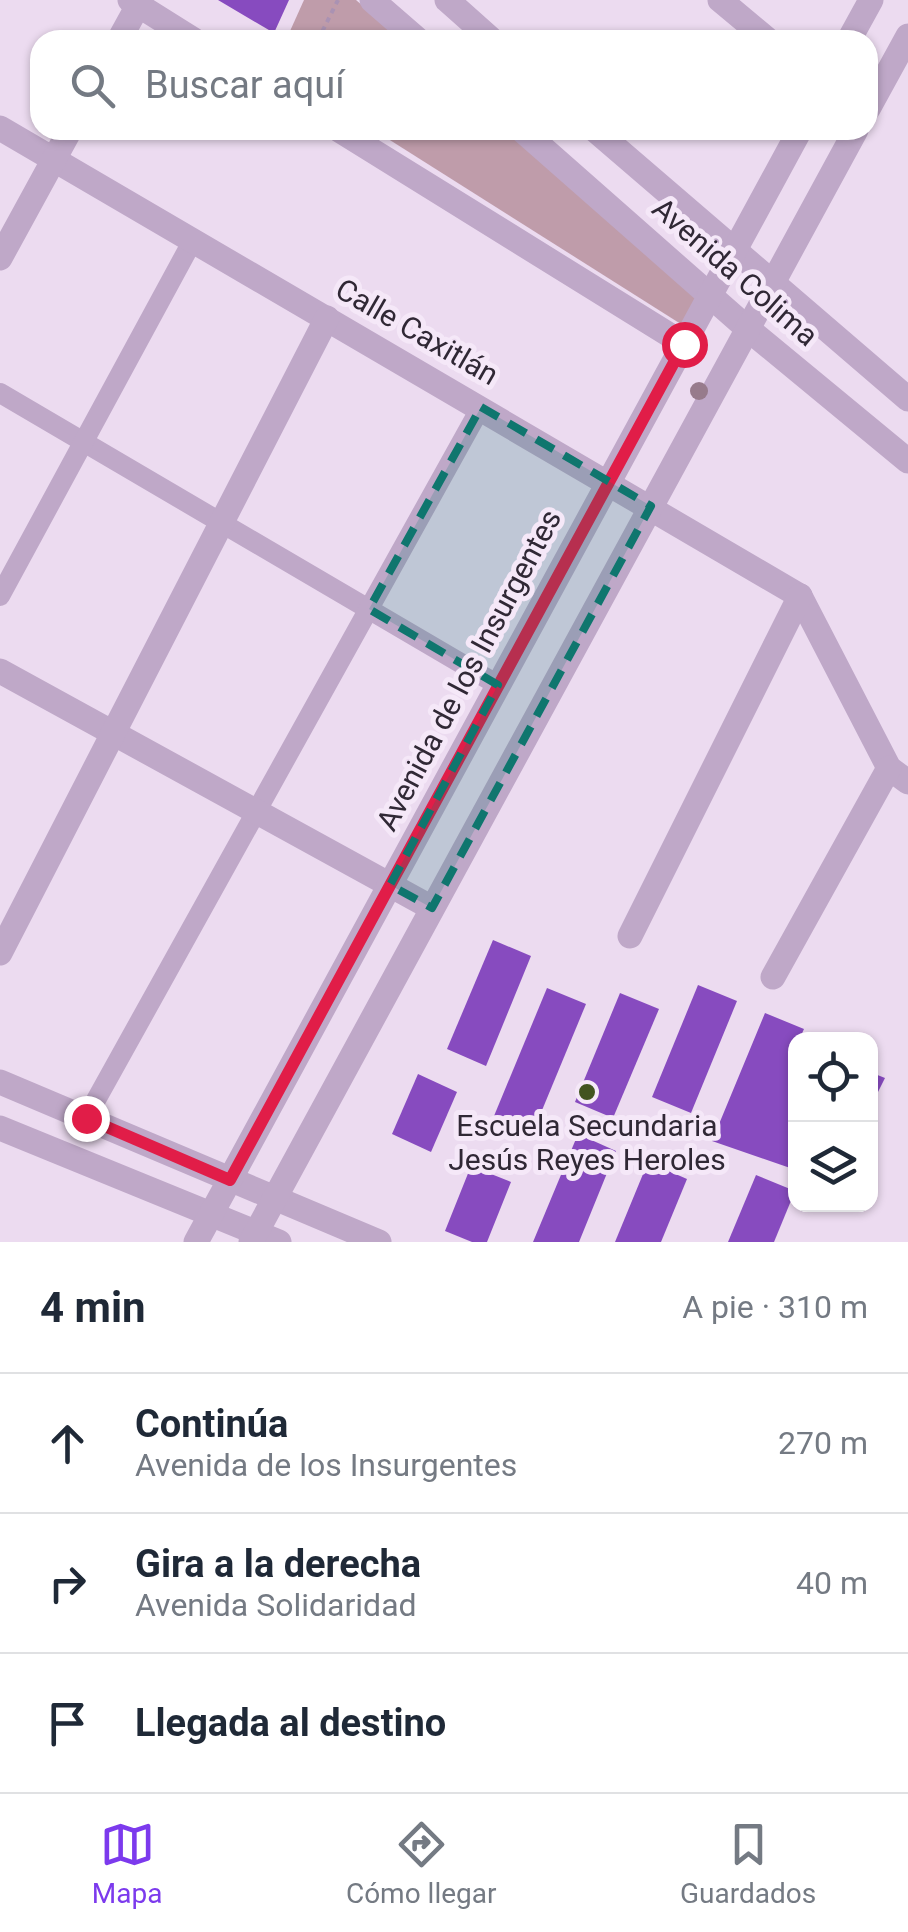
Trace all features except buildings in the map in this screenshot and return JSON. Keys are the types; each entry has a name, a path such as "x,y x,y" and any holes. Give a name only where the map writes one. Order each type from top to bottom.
{"street":[{"path":"372,0 406,30"},
{"path":"446,0 480,30"},
{"path":"720,0 756,30"},
{"path":"854,30 871,0"},
{"path":"123,30 136,2 179,30"},
{"path":"878,91 908,36"},
{"name":"Calle Caxitlán","path":"0,128 800,596"},
{"path":"0,258 64,140"},
{"path":"355,140 684,344"},
{"name":"Avenida Colima","path":"533,140 748,329 908,460"},
{"name":"Avenida Colima","path":"606,140 908,400"},
{"name":"Avenida de los Insurgentes","path":"196,1242 795,140"},
{"path":"0,1128 262,1239 274,1199 851,140"},
{"path":"0,596 192,240"},
{"path":"1,948 327,318"},
{"path":"0,393 498,686"},
{"path":"86,1118 482,407"},
{"path":"773,978 898,775 800,596"},
{"path":"630,936 800,596"},
{"path":"0,671 432,908"},
{"path":"0,1082 379,1242"}],"path":[{"path":"323,30 338,0"}],"highlighted area":[{"path":"481,407 651,506 432,908 390,885 498,685 369,609"}],"shaded area":[{"path":"304,0 356,0 390,30 290,30"},
{"path":"390,140 518,140 701,297 684,326"}],"place":[{"name":"Escuela Secundaria Jesús Reyes Heroles","path":"587,1092"}],"route":[{"path":"86,1118 230,1180 684,344"}]}
